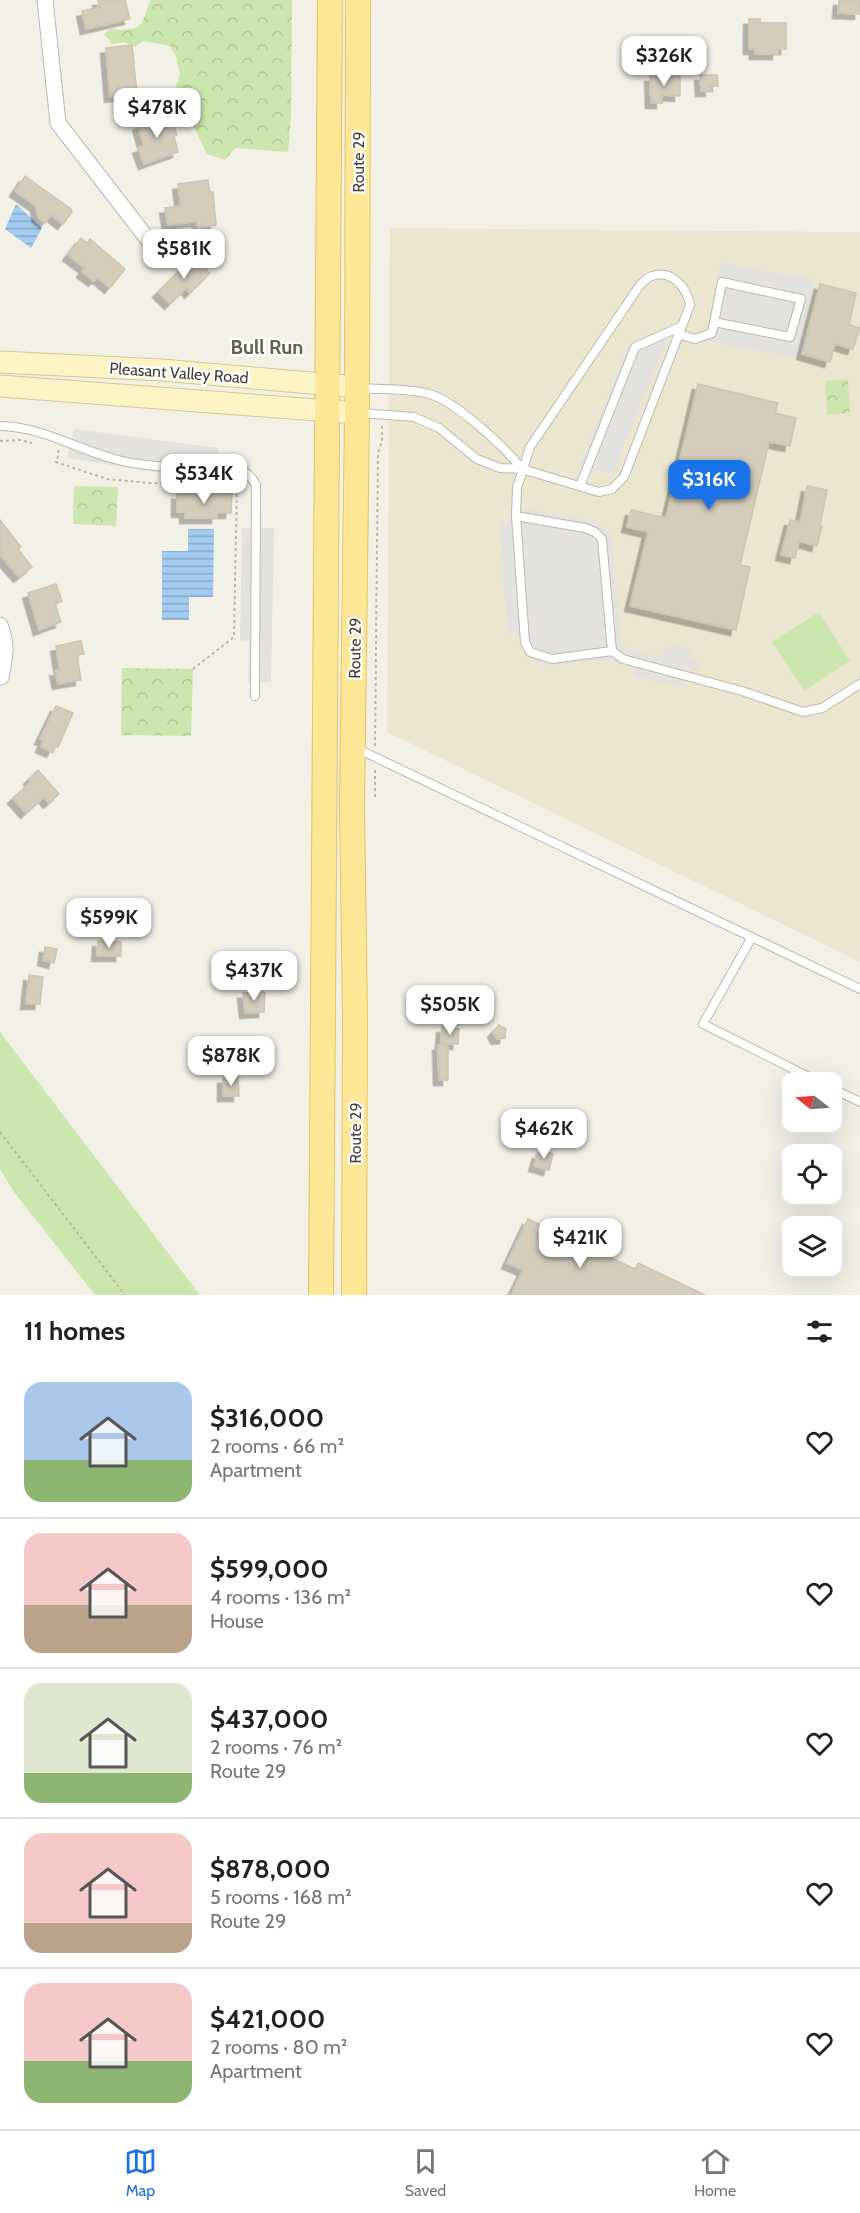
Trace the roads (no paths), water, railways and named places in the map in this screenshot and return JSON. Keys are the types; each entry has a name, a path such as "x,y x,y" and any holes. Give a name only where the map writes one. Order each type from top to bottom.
{"main road":[{"name":"Route 29","path":"321,1295 330,0"},
{"name":"Route 29","path":"354,1295 358,0"},
{"name":"Pleasant Valley Road","path":"0,362 162,370 357,387"},
{"name":"Pleasant Valley Road","path":"0,386 357,413"}],"street":[{"path":"45,0 58,123 153,246"},
{"path":"0,625 6,641 1,677"}],"lane":[{"path":"357,413 414,417 440,428 477,459 500,468 522,469 599,492 612,489 624,477 690,305 688,292 680,283 671,278 662,275 650,276 640,285 530,447 522,469 517,488 516,516 525,642 530,652 552,659 612,651 623,659 742,691 803,712 822,708 860,684"},
{"path":"680,330 695,339 712,333 714,322 722,282 801,299 790,337 714,322"},
{"path":"580,486 635,348 680,330"},
{"path":"357,387 430,394 455,406 508,451 522,469"},
{"path":"0,426 37,430 112,459 157,466 231,467 240,469 253,479 256,485 255,696"},
{"path":"516,516 585,528 595,532 602,539 612,651"},
{"path":"354,747 860,989"},
{"path":"752,937 703,1024 799,1072"},
{"path":"842,1093 860,1102"}],"water":[{"path":"16,204 42,228 31,248 5,229"},
{"path":"188,529 214,529 213,597 189,597 189,620 162,620 162,551 188,551"}],"district":[{"name":"Bull Run","path":"267,347"}]}
